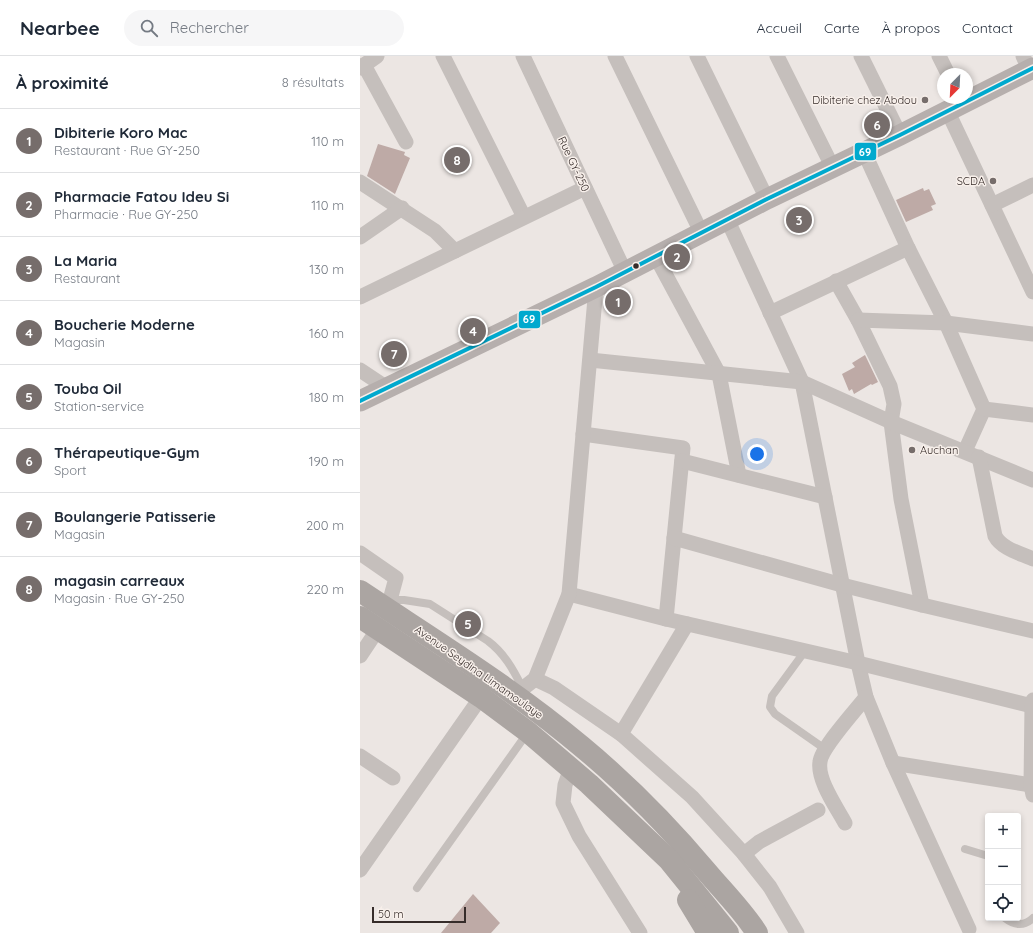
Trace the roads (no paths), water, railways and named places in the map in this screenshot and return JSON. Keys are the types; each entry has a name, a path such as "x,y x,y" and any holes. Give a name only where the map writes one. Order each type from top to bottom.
{"highway":[{"name":"Avenue Seydina Limamoulaye","path":"360,591 390,605 515,688 632,792 666,826 700,863 756,932"},
{"name":"Avenue Seydina Limamoulaye","path":"360,617 481,697 528,732 571,768 669,860 728,933"},
{"path":"624,817 681,889 708,933"}],"street":[{"path":"377,56 362,67 406,142"},
{"path":"443,56 524,217"},
{"name":"Rue GY-250","path":"523,56 626,272"},
{"path":"615,56 702,234"},
{"path":"697,56 766,199"},
{"path":"777,56 833,168"},
{"path":"861,56 900,135"},
{"path":"939,56 945,68"},
{"path":"973,95 1028,64"},
{"path":"360,401 596,287 702,234 766,199 900,135 956,104 992,205 1033,290"},
{"path":"864,152 908,248 946,323 984,409 972,454 995,536 998,542 1003,546 1033,559"},
{"path":"360,182 402,208 435,231 455,251"},
{"path":"992,205 1033,185"},
{"path":"360,297 585,188"},
{"path":"360,237 402,208"},
{"path":"725,222 728,221 802,382 842,585 866,697 893,763 969,929"},
{"path":"770,313 908,248"},
{"path":"656,256 719,374 739,475"},
{"path":"836,281 858,320 890,386 894,404 891,422 901,499 922,605"},
{"path":"515,688 529,685 535,679 569,594 596,287"},
{"path":"858,320 946,323 1033,334"},
{"path":"590,360 802,382 891,422 1033,480"},
{"path":"360,370 387,388"},
{"path":"984,409 1033,414"},
{"path":"583,434 683,448 666,619"},
{"path":"682,461 825,497"},
{"path":"674,538 842,585 1033,631"},
{"path":"360,554 396,578 390,605"},
{"path":"569,594 686,624 1032,703 1032,790 893,763"},
{"path":"621,734 686,624"},
{"path":"360,656 378,629"},
{"path":"535,679 554,688 621,734 692,797 744,854 770,887 798,933"},
{"path":"360,870 481,697"},
{"path":"845,823 826,790 820,772 820,762 825,749 866,697"},
{"path":"360,756 393,778"},
{"path":"571,768 565,786 563,803 582,842 640,933"},
{"path":"744,854 759,842 818,810"}],"lane":[{"path":"390,605 404,600 430,604 488,641 497,647 505,656 515,688"},
{"path":"805,651 772,696 770,707 775,714 825,749"},
{"path":"417,888 528,732"},
{"path":"965,849 985,855"},
{"path":"1009,921 1011,923 1022,924 1029,922 1033,918"}],"place":[{"name":"Dibiterie chez Abdou","path":"925,100"},
{"name":"Thérapeutique-Gym","path":"877,125"},
{"name":"magasin carreaux","path":"457,160"},
{"name":"SCDA","path":"993,181"},
{"name":"La Maria","path":"799,220"},
{"name":"Pharmacie Fatou Ideu Si","path":"677,257"},
{"name":"Dibiterie Koro Mac","path":"618,302"},
{"name":"Boucherie Moderne","path":"473,331"},
{"name":"Boulangerie Patisserie","path":"394,354"},
{"name":"Auchan","path":"912,450"},
{"name":"Touba Oil","path":"468,624"}]}
